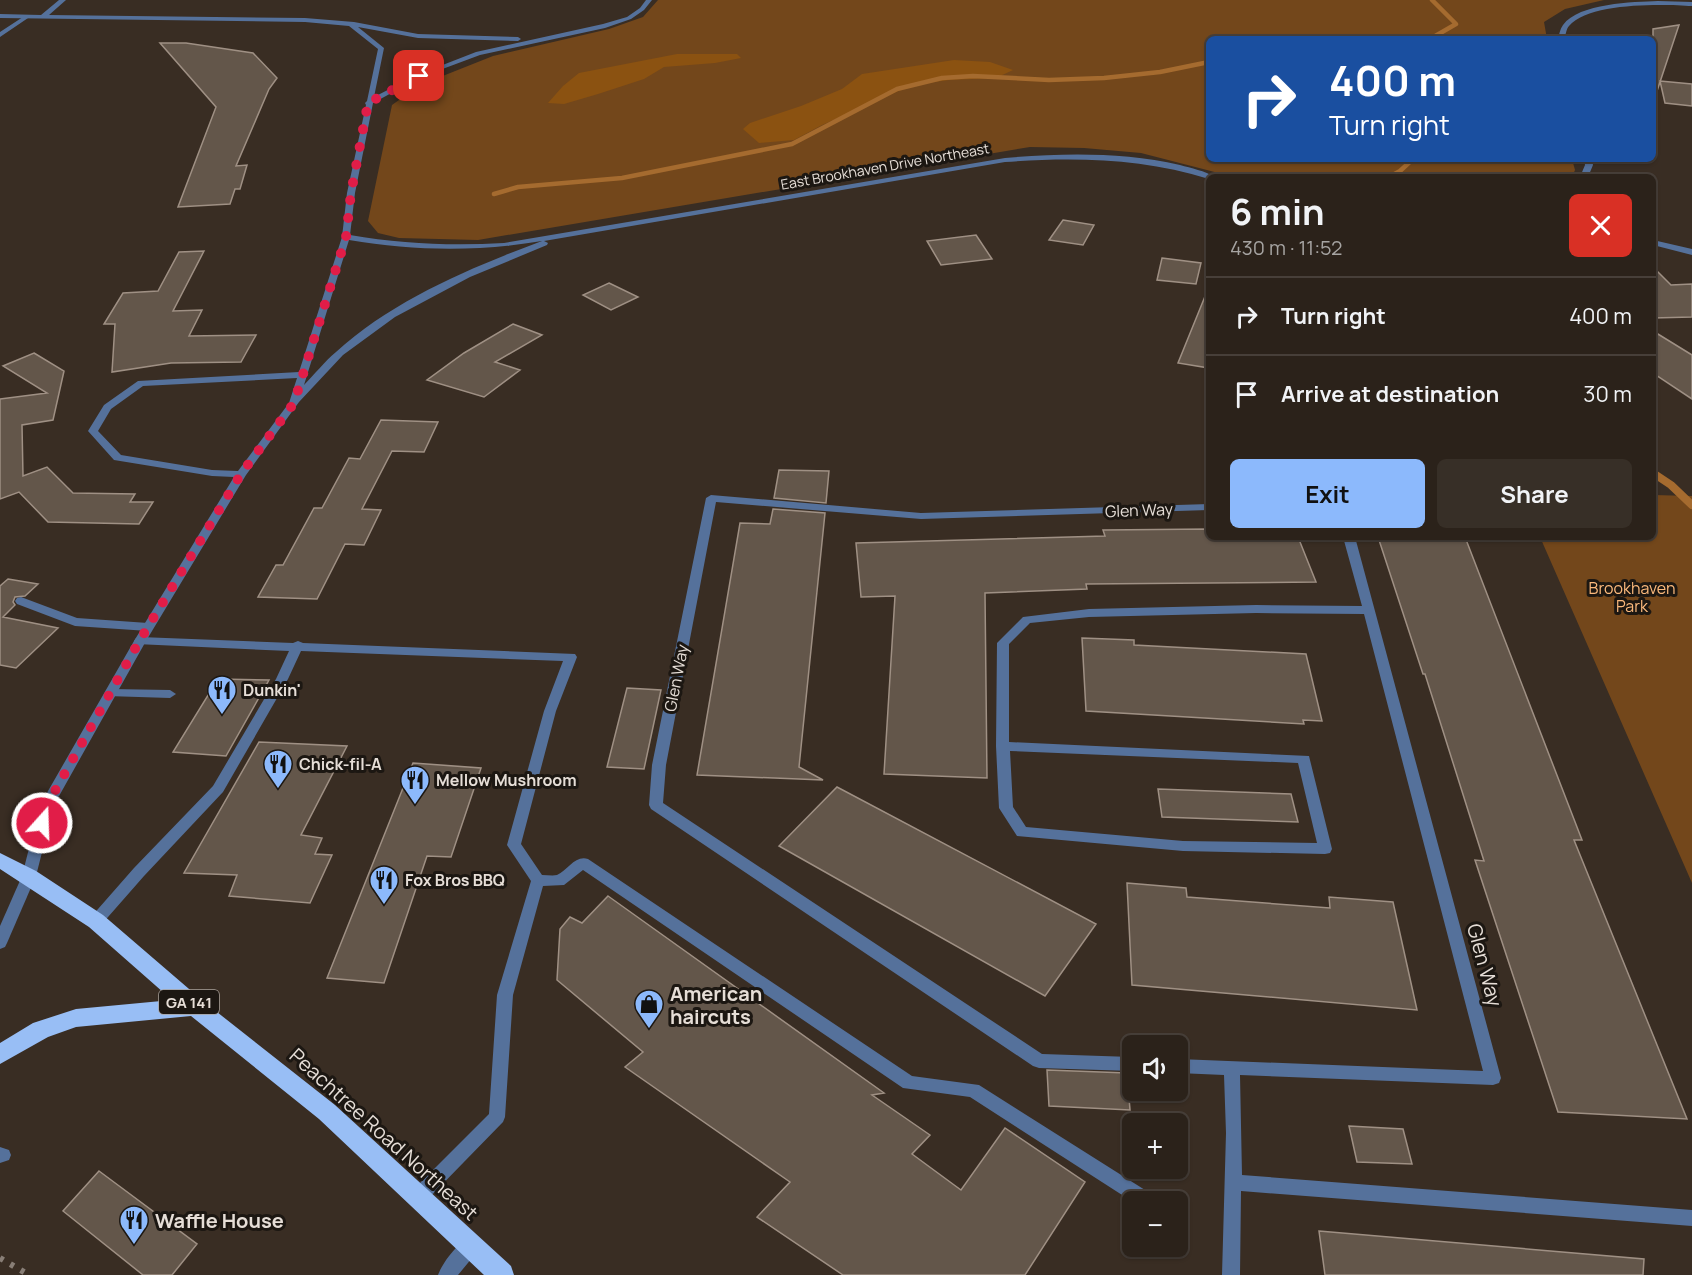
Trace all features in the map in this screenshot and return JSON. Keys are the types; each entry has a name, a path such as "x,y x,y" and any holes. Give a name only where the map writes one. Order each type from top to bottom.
{"highway":[{"name":"Peachtree Road Northeast","path":"0,860 29,876 96,921 195,1006 327,1112 502,1275"},
{"path":"0,1054 41,1030 75,1018 195,1006"}],"street":[{"path":"42,16 63,0"},
{"path":"368,103 419,76 478,52 605,26 629,18 642,9 649,0"},
{"path":"1561,36 1561,28 1569,18 1581,11 1623,3 1692,4"},
{"path":"0,16 305,20 351,24 418,36 537,39"},
{"path":"0,35 28,16"},
{"path":"0,943 29,876 47,805 140,640 241,474 294,403 346,237 351,193 381,48 351,24"},
{"name":"East Brookhaven Drive Northeast","path":"346,237 401,247 445,249 504,244 1005,160 1042,156 1081,156 1161,164 1206,176"},
{"name":"East Brookhaven Drive Northeast","path":"294,403 346,348 400,310 506,258 565,235"},
{"path":"1656,243 1692,252"},
{"path":"241,474 118,458 93,431 107,407 141,383 302,375"},
{"name":"Glen Way","path":"1122,1064 1039,1061 656,806 659,765 711,498 921,516 1206,507"},
{"name":"Glen Way","path":"1188,1066 1493,1078 1350,540"},
{"path":"21,601 75,622 148,627"},
{"path":"1003,746 1304,759 1325,849 1183,846 1022,832 1006,808 1003,746 1004,643 1027,620 1089,613 1256,609 1368,610"},
{"path":"140,640 571,657 550,711 514,845 538,880"},
{"path":"96,921 146,864 218,789 282,679 298,645"},
{"path":"111,693 170,694"},
{"path":"538,880 559,881 583,862 909,1083 973,1090 1131,1191"},
{"path":"418,1197 497,1117 505,995 538,880"},
{"path":"1231,1275 1232,1068"},
{"path":"1233,1182 1692,1218"},
{"path":"447,1275 471,1246"}],"green space":[{"path":"658,0 1604,0 1565,9 1544,22 1546,36 1206,36 1206,162 1573,162 1575,170 1573,174 1222,174 1141,153 1084,148 1030,147 478,240 399,238 378,233 368,221 392,105 420,85 493,56 609,29 643,17"},
{"name":"Brookhaven Park","path":"1656,495 1692,496 1692,883 1541,540 1656,540"}],"shaded area":[{"path":"677,54 737,54 741,58 715,63 664,67 644,79 598,94 564,104 548,103 579,73"},
{"path":"954,60 990,62 1013,70 996,78 949,80 912,85 794,140 759,143 743,129 750,123 842,89 862,74"}],"building":[{"path":"1679,25 1657,91 1656,36 1653,36 1653,29"},
{"path":"160,43 186,43 253,53 277,78 269,89 236,166 247,165 240,189 235,189 230,204 178,207 216,107"},
{"path":"1660,81 1692,84 1692,106 1665,103"},
{"path":"1063,220 1094,225 1083,245 1049,240"},
{"path":"976,235 992,259 941,265 927,241"},
{"path":"204,251 173,311 202,310 189,336 256,335 241,362 171,363 112,372 115,324 104,324 123,293 158,291 179,252"},
{"path":"1162,258 1201,263 1196,284 1157,280"},
{"path":"1656,270 1671,285 1692,284 1692,317 1656,318"},
{"path":"609,283 638,297 611,310 583,295"},
{"path":"1206,294 1206,368 1178,363"},
{"path":"513,324 542,335 495,362 520,370 484,397 427,380 464,353"},
{"path":"1656,333 1692,355 1692,399 1656,375"},
{"path":"34,353 64,371 53,420 22,425 23,476 47,467 73,493 135,494 130,502 153,502 139,524 48,522 19,492 0,499 0,399 47,393 3,366"},
{"path":"381,420 438,422 424,452 392,451 362,509 381,510 364,545 345,544 317,599 258,597 276,565 283,565 314,508 322,508 349,458 360,459"},
{"path":"779,470 829,471 826,503 774,498"},
{"path":"773,509 825,513 799,767 823,780 697,775 740,523 770,524"},
{"path":"1206,529 1206,540 1299,540 1316,582 1086,584 1087,589 985,593 987,778 884,774 895,596 861,597 856,543 1105,536 1103,530"},
{"path":"1379,540 1466,540 1582,840 1574,840 1687,1119 1558,1112 1475,860 1484,861 1425,674 1423,674"},
{"path":"8,579 38,584 25,596 15,597 13,602 15,605 3,617 58,628 16,668 0,665 0,586"},
{"path":"1082,638 1134,640 1134,645 1306,654 1322,721 1303,720 1304,724 1086,711"},
{"name":"Dunkin'","path":"218,679 269,680 226,756 173,752"},
{"path":"627,688 661,690 644,769 607,767"},
{"name":"Chick-fil-A","path":"259,742 347,746 301,835 322,838 315,854 332,855 310,903 229,896 237,875 184,873"},
{"path":"413,763 481,768 451,857 427,856 384,983 327,978"},
{"path":"837,787 1096,924 1045,996 779,846"},
{"path":"1158,789 1291,794 1298,822 1162,817"},
{"path":"1127,883 1186,888 1187,897 1330,908 1329,897 1393,902 1417,1010 1132,985"},
{"path":"608,896 884,1093 872,1095 930,1135 912,1154 961,1190 1005,1128 1085,1182 1025,1275 843,1275 757,1217 790,1182 625,1067 643,1052 557,980 560,929 570,917 582,923"},
{"path":"1047,1070 1122,1073 1122,1101 1129,1101 1130,1110 1049,1106"},
{"path":"1349,1126 1403,1129 1412,1164 1357,1162"},
{"path":"99,1171 197,1244 172,1275 143,1275 63,1211"},
{"path":"1319,1231 1644,1259 1643,1275 1325,1275"}],"waterway":[{"path":"1432,0 1456,24 1435,36"},
{"path":"494,194 518,187 622,178 792,144 897,89 942,78 973,76 1049,80 1104,78 1160,72 1206,63"},
{"path":"1394,174 1410,162"},
{"path":"1656,475 1671,485 1692,505"}],"railway":[{"path":"0,1258 29,1275"}],"place":[{"name":"Dunkin'","path":"222,716"},
{"name":"Chick-fil-A","path":"278,790"},
{"name":"Mellow Mushroom","path":"415,806"},
{"name":"Fox Bros BBQ","path":"384,906"},
{"name":"American haircuts","path":"649,1030"},
{"name":"Waffle House","path":"134,1246"}],"route":[{"path":"42,823 47,805 140,640 241,474 294,403 346,237 351,193 368,103 419,76"}]}
